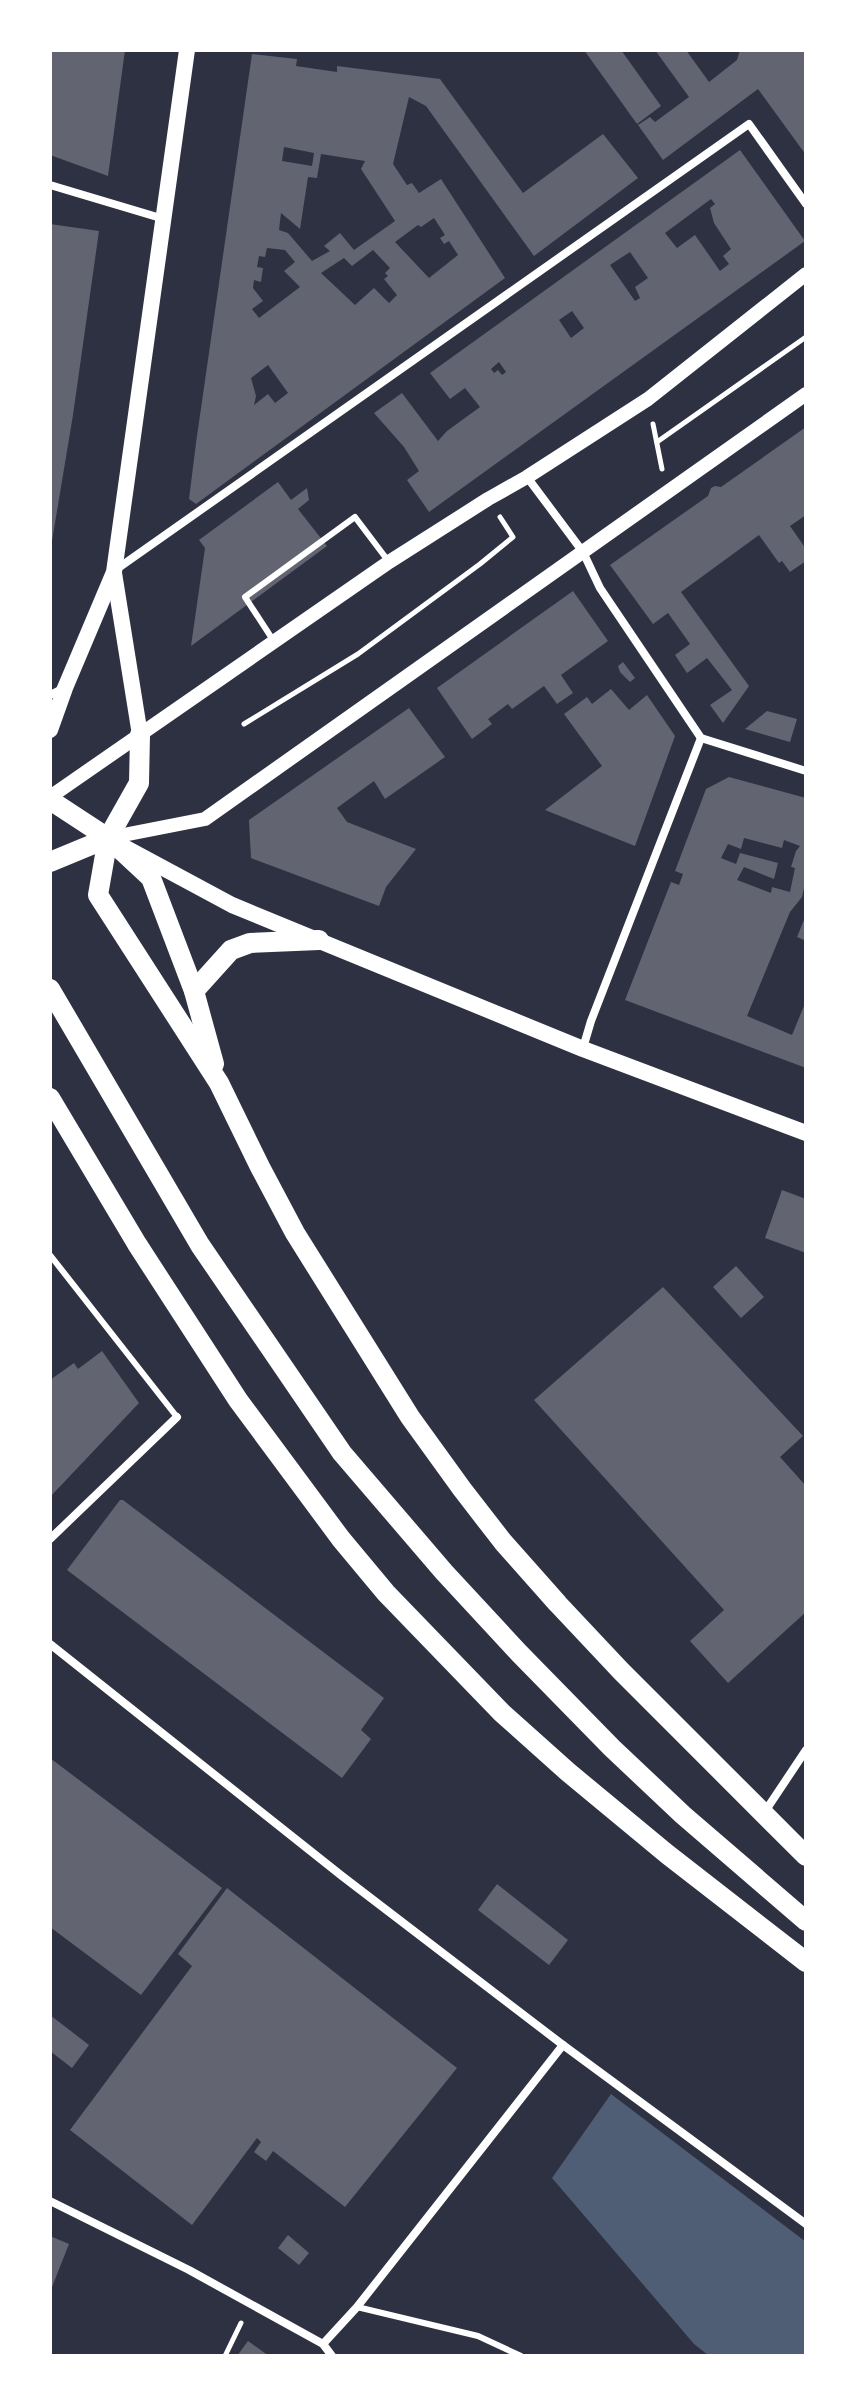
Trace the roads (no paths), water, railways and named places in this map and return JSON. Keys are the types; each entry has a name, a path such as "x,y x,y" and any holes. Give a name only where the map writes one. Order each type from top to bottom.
{"main road":[{"path":"50,730 57,692 114,572 187,50"},
{"path":"114,572 140,735 139,783 108,838 98,895 219,1083 295,1233 410,1417 462,1489 503,1542 558,1604 806,1856"},
{"path":"50,798 108,838 232,905 583,1049 806,1133"},
{"path":"50,862 108,838"},
{"path":"108,838 151,878 194,991 219,1083"},
{"path":"194,991 231,950 250,943 319,940"},
{"path":"50,989 200,1245 342,1453 476,1606 612,1748 683,1815 806,1921"},
{"path":"50,1098 145,1256 238,1400 341,1539 386,1593 502,1713 568,1772 806,1962"}],"street":[{"path":"114,572 749,124 806,204"},
{"path":"50,185 165,219"},
{"path":"50,798 389,562 648,399 806,274"},
{"path":"108,838 205,819 806,394"},
{"path":"527,477 583,552 600,588 701,738 806,771"},
{"path":"583,1049 591,1021 701,738"},
{"path":"50,1539 177,1417"},
{"path":"50,1644 342,1876 563,2045 806,2224"},
{"path":"764,1814 806,1750"},
{"path":"323,2344 357,2307 563,2045"},
{"path":"50,2201 251,2304 323,2344 332,2356"}],"lane":[{"path":"274,641 245,597 355,517 389,562"},
{"path":"50,1255 177,1417"},
{"path":"357,2307 478,2336 521,2356"}],"water":[{"path":"611,2094 806,2242 806,2356 709,2356 694,2344 552,2178"}]}
